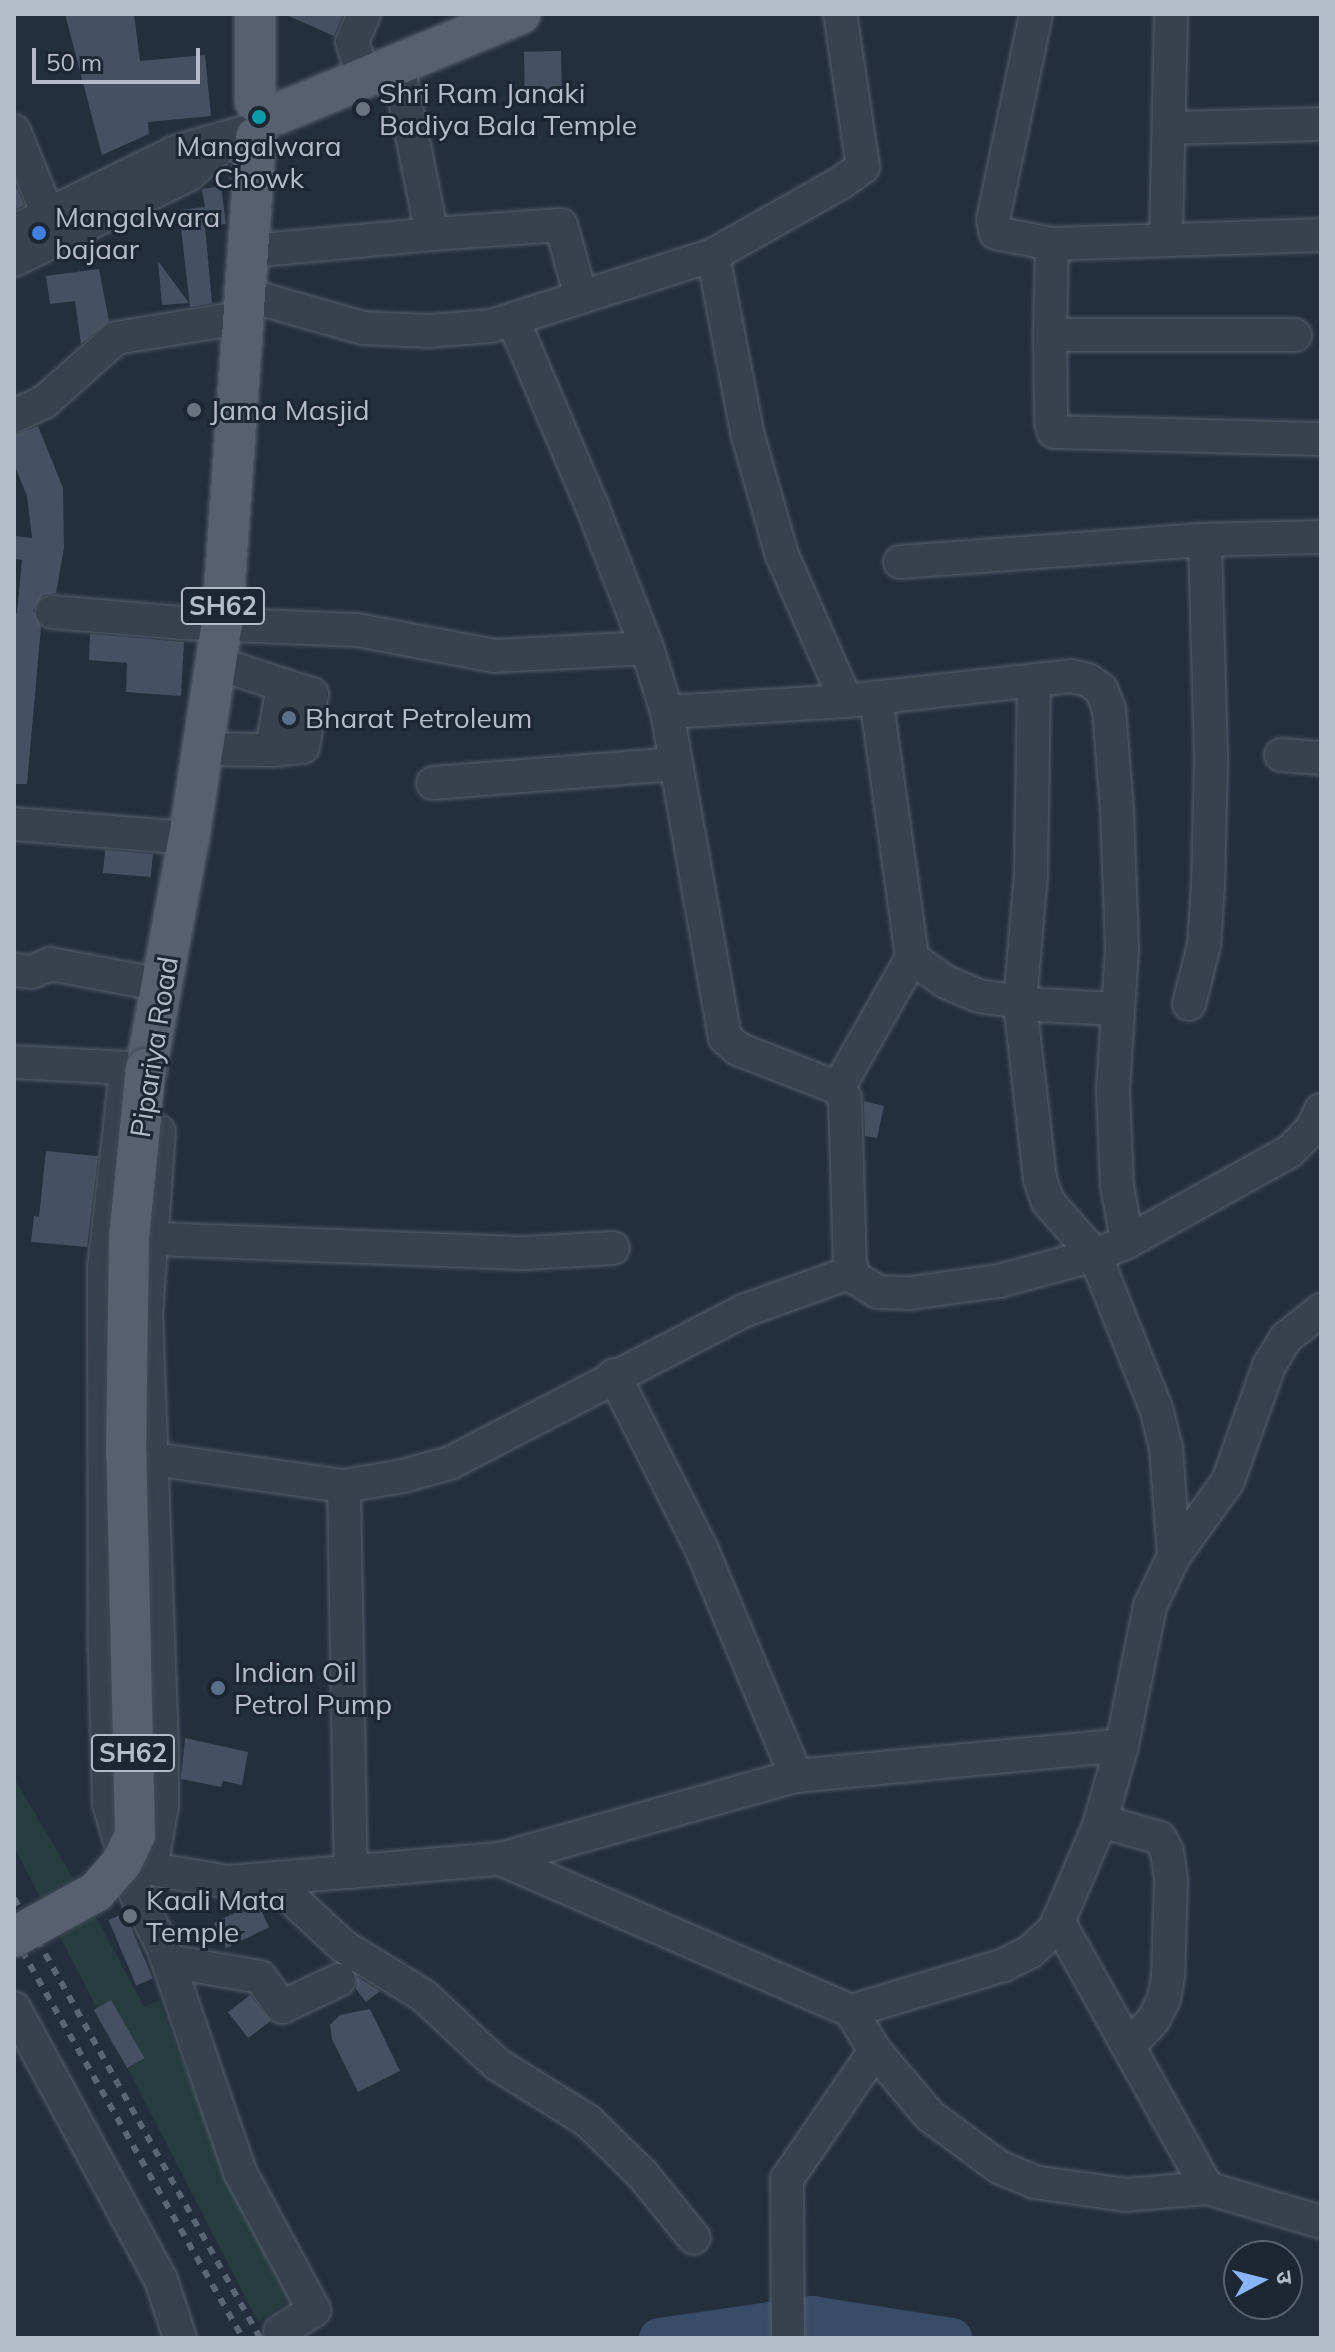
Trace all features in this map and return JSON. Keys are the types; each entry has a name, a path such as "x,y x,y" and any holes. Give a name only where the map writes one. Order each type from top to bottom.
{"main road":[{"name":"Pipariya Road","path":"14,1937 96,1892 122,1862 135,1835 126,1453 129,1238 146,1069 189,838 222,623 250,251 255,14"},
{"path":"253,124 520,14"}],"street":[{"path":"364,14 352,42 382,73 432,234"},
{"path":"14,416 44,402 116,338 246,306 363,328 428,331 491,326 713,255 863,167 840,14"},
{"path":"1036,14 993,227 1000,234 1052,244 1166,237 1321,235"},
{"path":"1166,237 1171,14"},
{"path":"14,231 52,227 188,175 253,124"},
{"path":"1170,128 1321,124"},
{"path":"14,131 52,227"},
{"path":"250,251 561,225 581,297"},
{"path":"14,260 52,227"},
{"path":"1052,244 1051,422 1058,434 1321,439"},
{"path":"713,255 748,436 782,555 861,699 912,958 838,1088"},
{"path":"513,320 547,394 647,648 667,712 706,915 725,1038 738,1049 838,1088 845,1098 852,1272 863,1285 878,1292 895,1294 999,1281 1095,1255 1127,1242 1289,1152 1312,1129 1321,1110"},
{"path":"1050,335 1295,335"},
{"path":"900,562 1205,540 1321,537"},
{"path":"1189,1004 1204,945 1208,884 1211,757 1205,540"},
{"path":"52,612 357,630 494,656 647,648"},
{"path":"203,749 272,750 283,685 216,663"},
{"path":"667,712 861,699 1071,676 1088,680 1101,689 1109,709 1121,896 1122,948 1113,1090 1116,1169 1127,1242"},
{"path":"1034,681 1031,874 1020,1003 1040,1179 1048,1202 1095,1255 1156,1408 1166,1448 1174,1556"},
{"path":"1281,755 1321,758"},
{"path":"433,783 675,764"},
{"path":"14,824 189,838"},
{"path":"912,958 957,987 979,996 1020,1003 1116,1009"},
{"path":"14,970 32,972 50,964 162,985"},
{"path":"14,1062 146,1069"},
{"path":"139,1866 109,1804 104,1269 125,1081 146,1069"},
{"path":"146,1069 161,1090 146,1316 162,1805 139,1866 136,1894 168,1961 240,2172 314,2310 280,2331"},
{"path":"108,1237 526,1253 613,1248"},
{"path":"104,1455 150,1457 344,1486 450,1463 614,1375 743,1311 852,1272"},
{"path":"851,2011 1004,1965 1044,1942 1058,1921 1101,1821 1122,1745 1150,1606 1174,1556 1228,1481 1269,1366 1286,1338 1321,1310"},
{"path":"614,1375 702,1550 796,1776"},
{"path":"344,1486 351,1872"},
{"path":"139,1866 229,1882 500,1859 796,1776 1122,1745"},
{"path":"1101,1821 1146,1833 1165,1842 1171,1881 1168,1976 1164,1999 1154,2019 1129,2046"},
{"path":"500,1859 851,2011 875,2051 930,2116 999,2167 1034,2182 1125,2195 1207,2188 1321,2222"},
{"path":"271,1879 343,1946 424,1996 497,2064 588,2121 642,2174 694,2238"},
{"path":"1058,1921 1207,2188"},
{"path":"168,1961 260,1977 282,2007 339,1980"},
{"path":"14,2008 161,2280 180,2338"},
{"path":"788,2338 787,2179 875,2051"}],"green space":[{"path":"14,1778 94,1913 144,2007 159,2000 222,2164 294,2298 258,2322 14,1847"}],"building":[{"path":"65,14 134,14 140,61 205,55 211,116 148,122 149,134 102,155"},
{"path":"284,14 343,14 334,36"},
{"path":"561,51 562,94 525,95 524,52"},
{"path":"14,182 24,205 14,210"},
{"path":"221,186 226,224 205,227 212,303 190,307 179,210 205,207 202,189"},
{"path":"158,261 189,303 162,305"},
{"path":"99,269 109,321 81,344 75,301 50,304 46,276"},
{"path":"38,426 63,488 64,548 56,593 43,595 33,610 41,627 27,784 14,784 14,612 17,613 22,560 14,559 14,536 32,538 27,496 14,464 14,435"},
{"path":"90,634 184,642 181,696 126,692 127,663 89,660"},
{"path":"105,850 153,854 151,877 103,873"},
{"path":"864,1101 884,1106 877,1138 865,1136"},
{"path":"46,1151 98,1156 87,1247 31,1242 34,1216 39,1217"},
{"path":"185,1738 248,1752 242,1785 223,1781 221,1787 181,1779"},
{"path":"257,1902 269,1927 226,1948 214,1923"},
{"path":"125,1913 153,1978 136,1985 108,1920"},
{"path":"357,1977 380,1991 366,2002 356,1989"},
{"path":"250,1995 270,2021 248,2038 228,2012"},
{"path":"111,2000 144,2058 127,2068 94,2010"},
{"path":"370,2009 400,2071 358,2092 332,2039 330,2025 340,2015"}],"waterway":[{"path":"659,2338 812,2316 952,2338"}],"railway":[{"path":"14,1898 260,2338"},
{"path":"14,1937 243,2338"}],"place":[{"name":"Shri Ram Janaki Badiya Bala Temple","path":"363,109"},
{"name":"Mangalwara Chowk","path":"259,117"},
{"name":"Mangalwara bajaar","path":"39,233"},
{"name":"Jama Masjid","path":"194,410"},
{"name":"Bharat Petroleum","path":"289,718"},
{"name":"Indian Oil Petrol Pump","path":"218,1688"},
{"name":"Kaali Mata Temple","path":"130,1916"}]}
